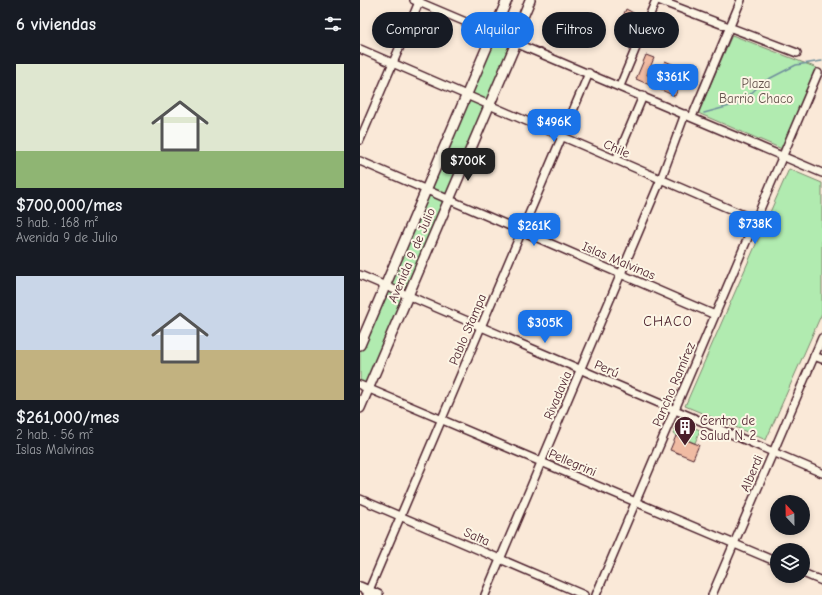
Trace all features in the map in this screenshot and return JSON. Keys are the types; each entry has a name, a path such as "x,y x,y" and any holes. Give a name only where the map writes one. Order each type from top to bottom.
{"main road":[{"name":"Avenida 9 de Julio","path":"502,12 507,0"},
{"name":"Avenida 9 de Julio","path":"525,12 530,0"},
{"name":"Avenida 9 de Julio","path":"360,345 487,48"},
{"name":"Avenida 9 de Julio","path":"360,408 364,387 408,296 514,48"},
{"path":"360,587 368,593 378,595"}],"street":[{"path":"620,86 657,0 797,53"},
{"name":"Rivadavia","path":"485,595 688,115 741,0"},
{"path":"360,140 393,63 417,1 461,20"},
{"path":"528,48 822,173"},
{"name":"Chile","path":"360,49 755,220"},
{"name":"Pablo Stampa","path":"368,593 589,73"},
{"name":"Pancho Ramírez","path":"596,595 818,73"},
{"path":"616,160 643,96"},
{"name":"Islas Malvinas","path":"360,161 715,315"},
{"name":"Perú","path":"360,275 822,473"},
{"name":"Alberdi","path":"712,595 822,338"},
{"path":"814,356 822,359"},
{"name":"Pellegrini","path":"364,387 770,559"},
{"name":"Salta","path":"360,499 584,595"},
{"path":"810,576 822,581"}],"green space":[{"name":"Plaza Barrio Chaco","path":"732,35 817,68 782,149 698,113"},
{"path":"489,48 512,48 488,101 470,93"},
{"path":"468,99 485,107 448,196 429,189"},
{"path":"789,169 822,183 822,313 766,440 685,406"},
{"path":"428,194 445,201 407,292 388,285"},
{"path":"387,289 405,297 367,385 360,382 360,351"},
{"path":"678,421 700,430 695,443 673,434"}],"building":[{"path":"626,9 632,12 625,12"},
{"path":"646,55 654,58 647,75 658,79 665,61 686,70 675,96 636,79"},
{"name":"Centro de Salud N. 2","path":"676,436 699,445 693,459 670,450"}],"waterway":[{"path":"704,113 741,103 763,82 796,65 822,61"}],"place":[{"name":"Centro de Salud N. 2","path":"685,446"}],"district":[{"name":"CHACO","path":"668,321"}]}
